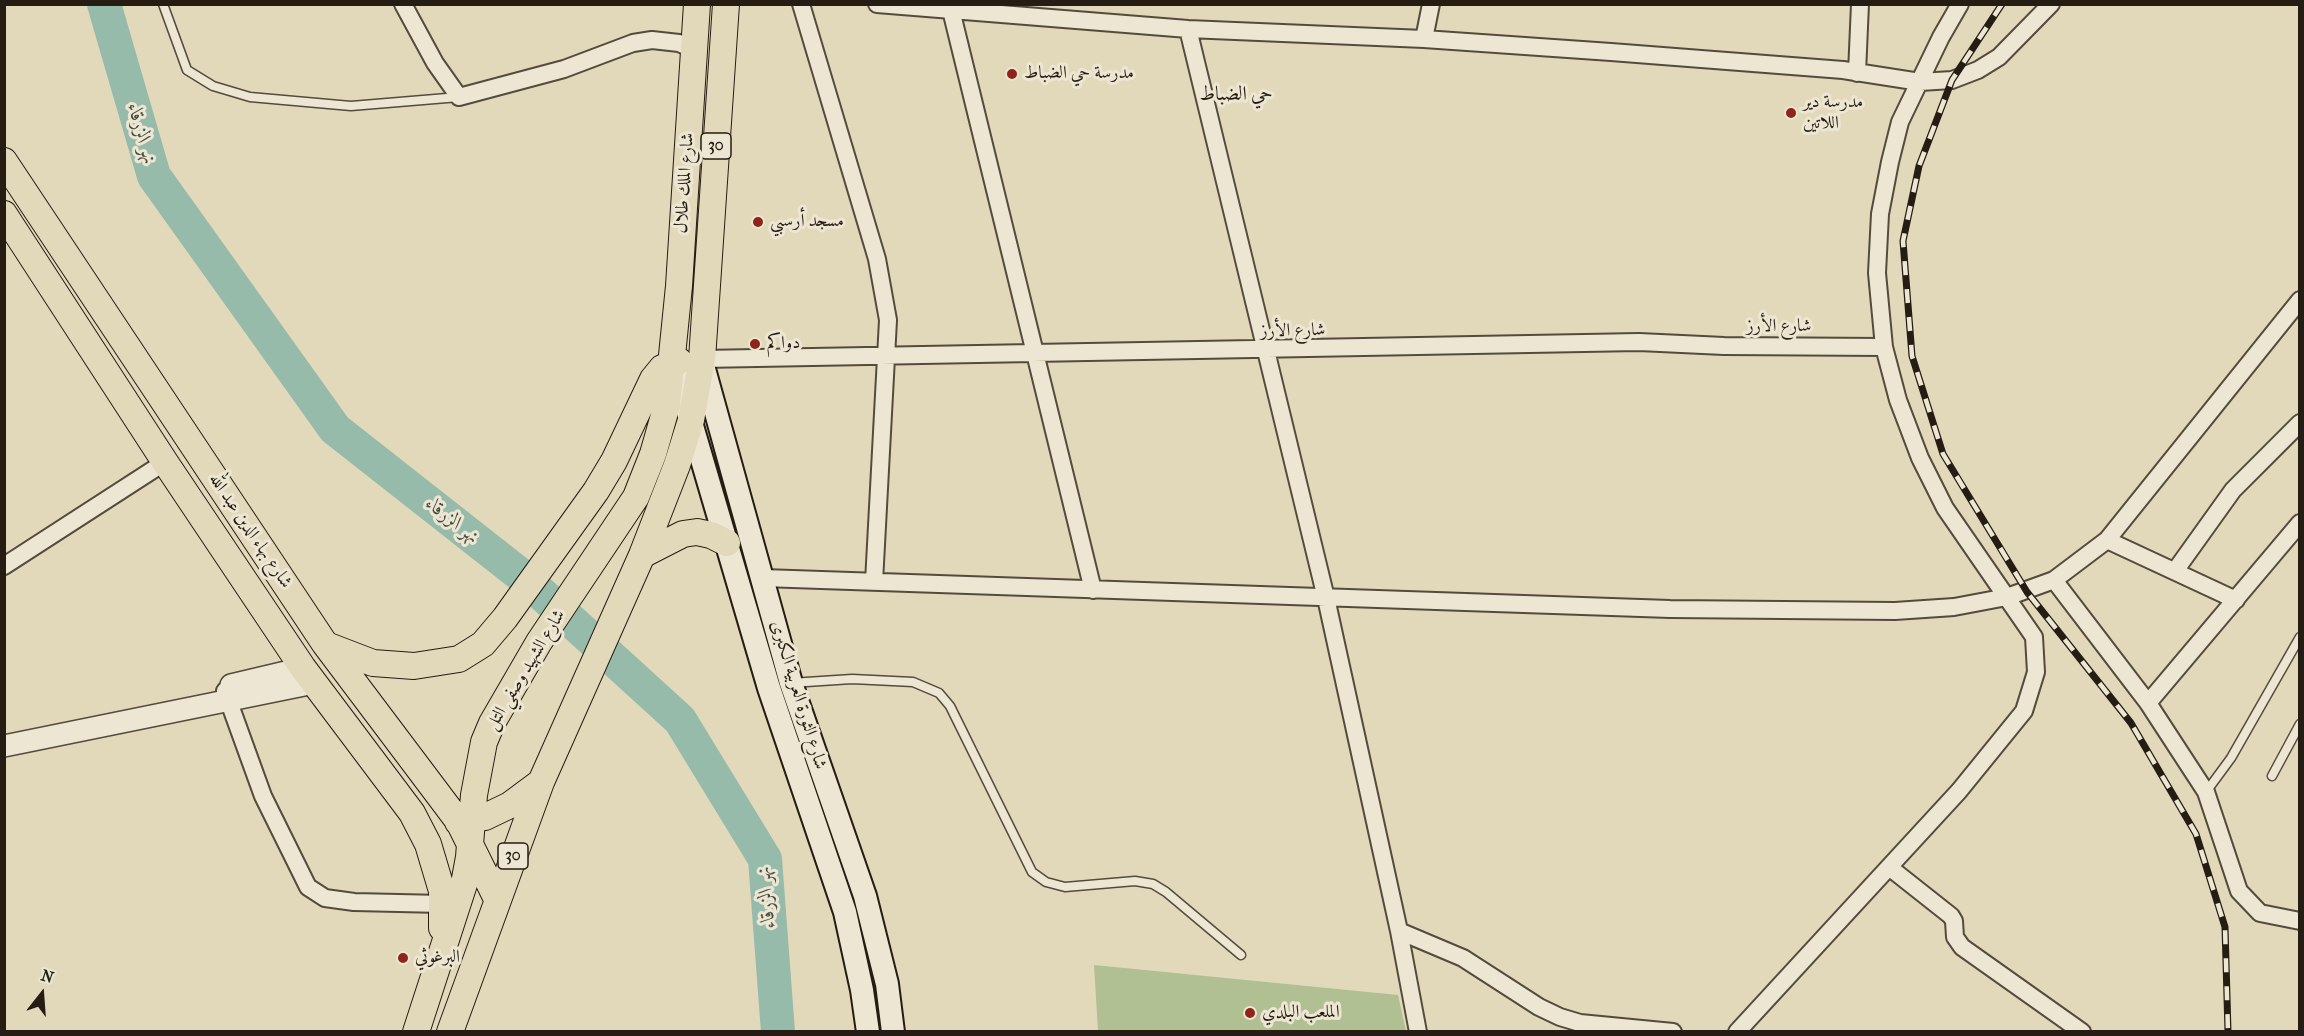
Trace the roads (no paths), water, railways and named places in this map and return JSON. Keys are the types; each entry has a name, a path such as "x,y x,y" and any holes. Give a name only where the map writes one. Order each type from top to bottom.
{"main road":[{"name":"شارع الملك طلال","path":"673,362 697,4"},
{"name":"شارع الملك طلال","path":"702,359 726,4"},
{"name":"شارع بهاء الدين عبد الله","path":"4,161 325,644 467,828 497,899"},
{"name":"شارع بهاء الدين عبد الله","path":"4,214 165,462 308,676 392,782 428,844 442,891 441,955"},
{"path":"325,644 373,663 414,666 459,658 483,644 505,618 596,491 614,461 652,379 662,368 673,362 702,359"},
{"name":"30","path":"450,1032 541,782 583,683 642,555 677,465 690,420 702,359"},
{"name":"شارع الثورة العربية الكبرى","path":"702,359 720,433 791,683 865,896 887,984 893,1032"},
{"name":"شارع الثورة العربية الكبرى","path":"673,362 769,688 845,912 862,990 868,1032"},
{"name":"شارع الشهيد وصفي التل","path":"416,1032 464,884 467,828 484,742 492,723 539,642 624,516 646,474 668,405 673,362"},
{"path":"642,555 684,534 704,534 727,543"},
{"path":"392,782 421,806 467,828 510,805 541,782"}],"street":[{"path":"403,4 435,63 459,97 564,69 633,43 651,40 670,42 694,50"},
{"path":"801,4 877,260 888,320 888,356 874,582"},
{"path":"877,4 1188,29 1424,39 1857,73 1920,82 1952,80 1978,70 1999,57 2051,4"},
{"path":"1424,39 1431,4"},
{"path":"1857,73 1860,4"},
{"path":"1737,1032 1959,791 2024,711 2036,672 2034,637 1945,508 1930,478 1899,400 1884,347 1877,273 1880,214 1900,122 1960,4"},
{"path":"951,10 1093,590"},
{"path":"1188,29 1326,598 1399,931 1418,1032"},
{"path":"763,578 1670,609 1895,611 1954,607 2007,597 2055,580 2107,540 2300,300"},
{"name":"شارع الأرز","path":"702,359 1265,351 1639,342 1884,347"},
{"path":"2175,571 2233,490 2300,423"},
{"path":"4,566 165,462"},
{"path":"2148,703 2300,523"},
{"path":"2107,540 2236,600"},
{"path":"2055,580 2148,703 2206,792 2238,891 2260,913 2300,921"},
{"path":"4,746 226,693 308,676"},
{"path":"4,732 76,715 226,693"},
{"path":"226,693 263,796 308,887 325,898 354,902 443,904"},
{"path":"1889,867 1951,916 1954,921 1956,941 1962,947 2082,1032"},
{"path":"1399,931 1463,958 1539,1007 1560,1017 1590,1024 1673,1032"}],"lane":[{"path":"163,4 187,70 213,86 250,97 351,106 459,97"},
{"path":"2206,792 2231,758 2300,637"},
{"path":"791,683 852,679 913,682 939,693 950,705 1032,872 1046,882 1065,886 1135,881 1153,884 1166,892 1241,955"},
{"path":"2272,776 2300,724"}],"waterway":[{"name":"نهر الزرقاء","path":"104,4 154,176 335,429 522,576 680,720 765,859 778,1032"}],"railway":[{"path":"2002,4 1952,80 1919,166 1903,241 1912,356 1943,454 2027,592 2131,723 2196,834 2225,927 2228,1032"}],"place":[{"name":"مدرسة حي الضباط","path":"1012,74"},
{"name":"مدرسة دير اللاتين","path":"1791,113"},
{"name":"مسجد أرسبي","path":"758,222"},
{"name":"دواكم","path":"755,344"},
{"name":"البرغوثي","path":"403,958"},
{"name":"الملعب البلدي","path":"1250,1013"}],"district":[{"name":"حي الضباط","path":"1236,95"}]}
